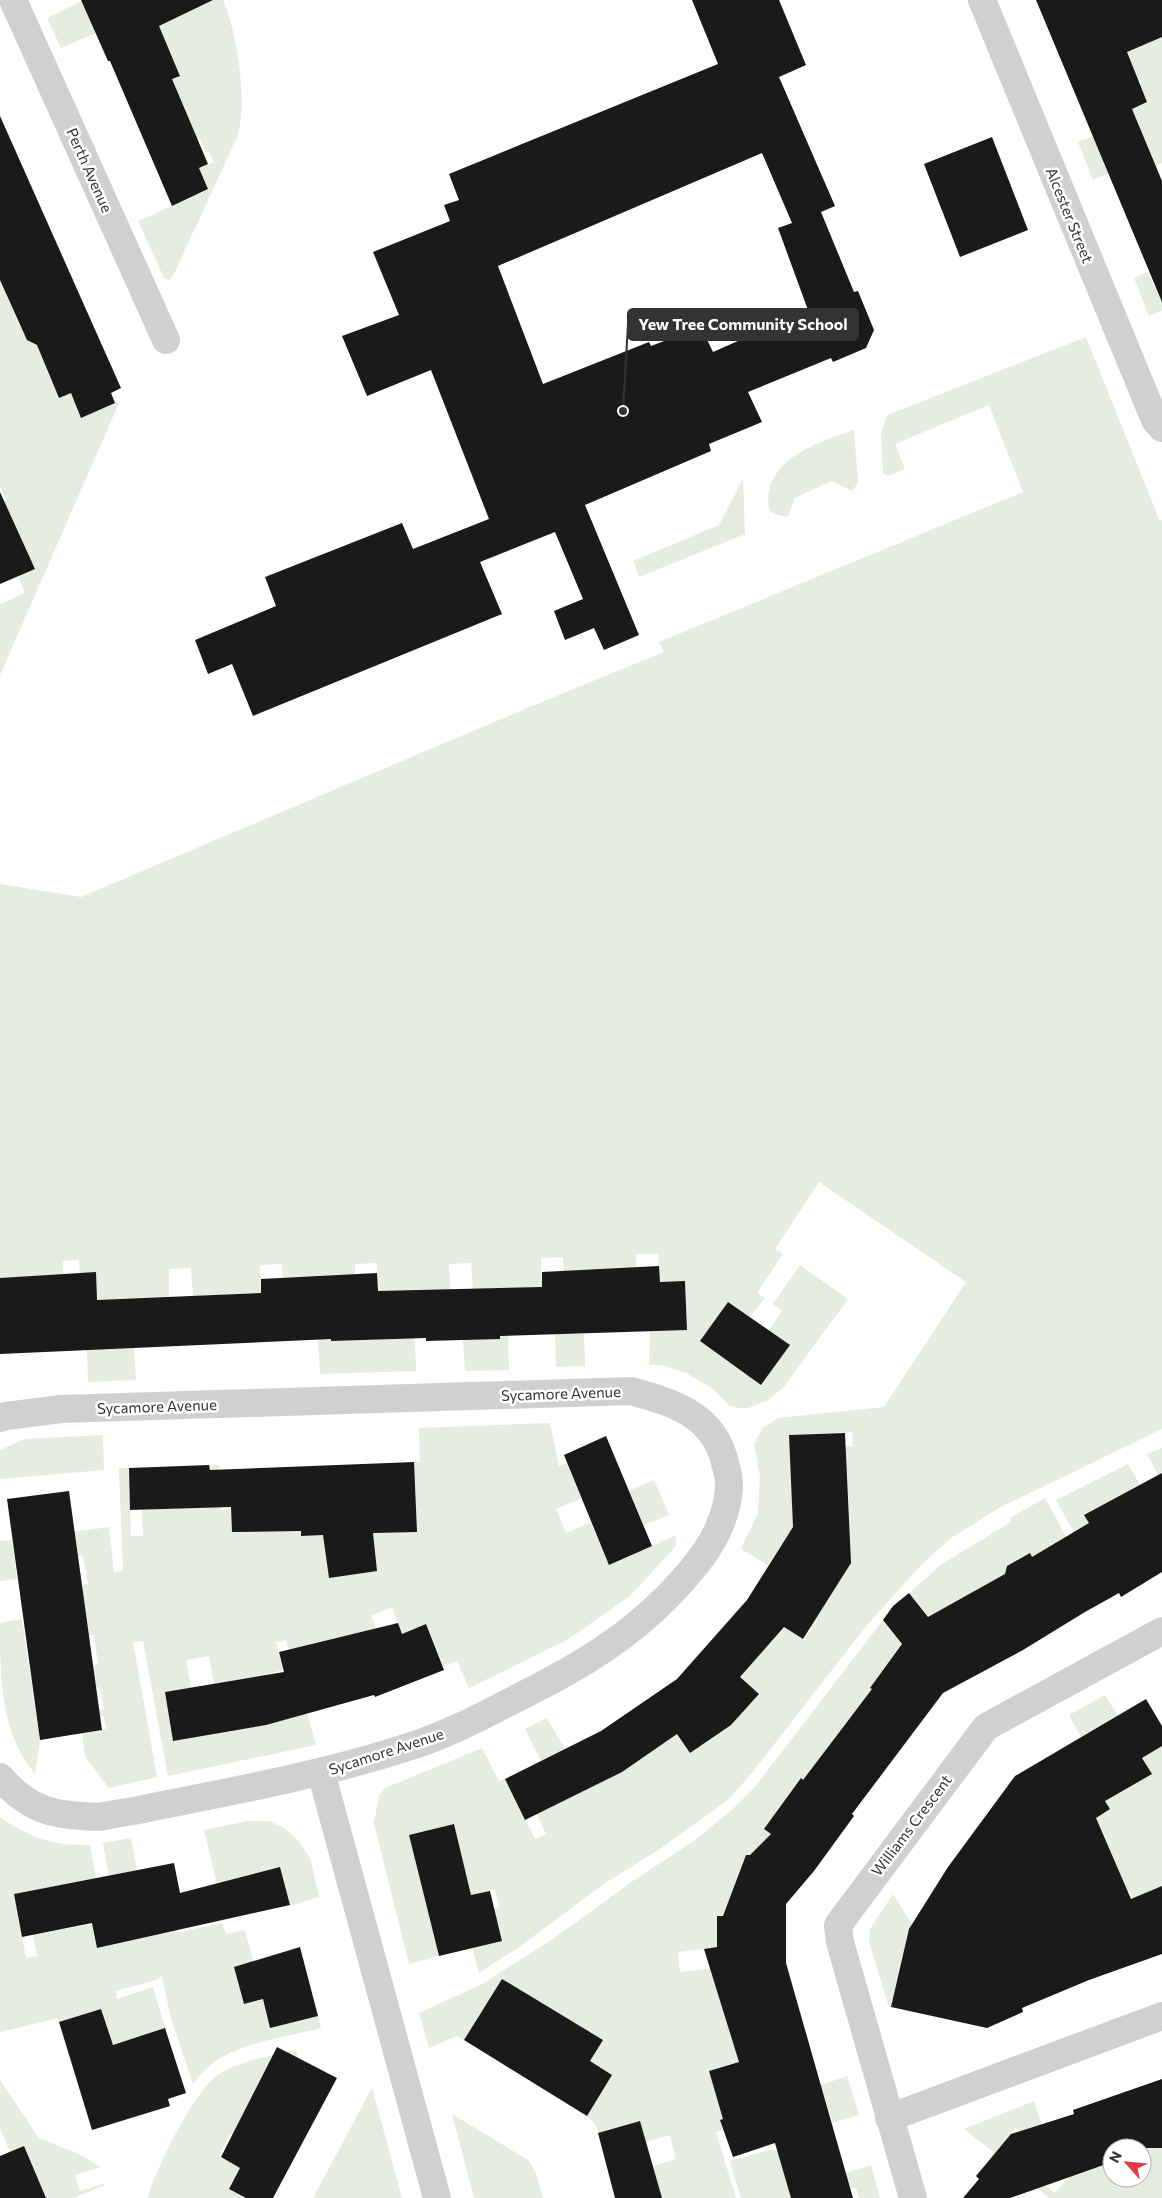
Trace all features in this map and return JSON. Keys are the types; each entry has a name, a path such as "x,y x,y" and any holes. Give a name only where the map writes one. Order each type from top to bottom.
{"street":[{"name":"Perth Avenue","path":"13,0 166,340"},
{"name":"Alcester Street","path":"982,0 1155,420 1162,428"},
{"name":"Sycamore Avenue","path":"0,1418 13,1414 61,1409 631,1391 672,1402 700,1419 723,1453 730,1483 727,1510 714,1538 691,1572 656,1609 620,1638 570,1672 462,1726 410,1746 321,1772 100,1817 72,1816 38,1808 15,1792 0,1777"},
{"name":"Williams Crescent","path":"913,2198 840,1942 838,1926 986,1727 1162,1631"},
{"name":"Sycamore Avenue","path":"321,1772 437,2198"},
{"path":"890,2118 1162,2016"}],"shaded area":[{"path":"84,0 96,33 61,48 47,18"},
{"path":"213,0 223,0 233,31 240,67 241,120 238,135 173,276 169,280 164,278 138,221 208,190 199,168 214,162 209,151 206,153 200,139 187,144 172,79 180,75 169,48 118,70 134,16 186,13"},
{"path":"1112,14 1155,20 1162,37 1162,163 1152,167 1114,172 1093,180 1078,142 1093,136 1107,167 1149,151 1132,109 1147,102 1140,85 1142,81 1136,79"},
{"path":"0,260 9,300 21,327 30,323 25,332 30,342 37,345 60,364 47,370 59,398 71,393 81,418 115,403 114,401 119,403 0,675 0,604 25,593 18,576 2,502 6,501 0,486"},
{"path":"1148,272 1154,287 1157,286 1162,298 1162,311 1149,316 1134,278"},
{"path":"1086,337 1160,521 1162,520 1162,1429 999,1508 951,1538 922,1564 867,1625 751,1774 729,1799 657,1851 605,1883 519,1947 479,1973 472,1948 502,1940 498,1922 479,1926 476,1913 499,1907 495,1890 471,1895 454,1824 409,1835 439,1956 409,1964 374,1823 379,1795 385,1788 482,1748 499,1781 505,1779 535,1839 546,1834 537,1814 600,1783 580,1741 594,1736 619,1774 677,1734 677,1679 730,1726 758,1694 740,1677 745,1602 804,1640 812,1628 791,1614 840,1581 847,1569 790,1532 768,1565 741,1549 758,1513 760,1476 754,1444 763,1428 778,1418 884,1407 966,1282 819,1182 775,1249 783,1254 757,1293 765,1298 750,1317 728,1302 700,1341 761,1384 789,1346 769,1330 782,1311 773,1304 800,1265 848,1299 783,1388 768,1400 748,1408 730,1406 712,1388 686,1373 662,1365 649,1365 650,1331 687,1329 685,1281 660,1282 658,1254 636,1254 637,1283 564,1285 563,1257 541,1258 542,1287 507,1290 509,1370 465,1371 463,1340 500,1338 498,1290 473,1291 471,1263 449,1264 450,1292 415,1338 416,1371 320,1374 318,1340 284,1292 282,1264 260,1265 261,1293 193,1296 191,1268 169,1269 169,1297 145,1346 134,1348 136,1380 88,1382 87,1350 97,1301 80,1273 79,1260 63,1261 63,1274 0,1279 0,884 81,897 664,652 659,642 1023,492 989,405 895,444 905,469 888,476 883,473 881,435 887,415","holes":["377,1263 378,1291 404,1290 405,1338 331,1341 355,1292 355,1264","852,1432 853,1446 832,1447 847,1472 850,1533 793,1521 789,1435"]},
{"path":"854,430 858,483 852,491 831,481 795,498 788,517 775,514 769,510 769,491 781,467 791,458 816,444"},
{"path":"743,478 745,534 639,577 633,561 719,525"},
{"path":"555,1334 584,1334 585,1366 556,1367"},
{"path":"550,1423 559,1466 567,1463 582,1498 556,1509 566,1533 591,1522 610,1565 676,1535 676,1546 630,1596 567,1640 469,1688 457,1661 443,1666 426,1624 402,1634 392,1607 371,1616 382,1642 289,1650 286,1640 276,1642 283,1670 258,1677 271,1723 307,1713 316,1745 168,1776 143,1641 133,1642 157,1777 109,1788 85,1757 82,1733 106,1729 104,1716 80,1719 79,1713 104,1709 100,1687 76,1690 73,1667 98,1664 94,1635 70,1638 63,1588 88,1584 83,1556 60,1559 57,1534 109,1527 114,1572 123,1571 119,1468 129,1468 131,1536 143,1536 142,1510 210,1507 209,1465 219,1465 221,1510 231,1509 232,1532 301,1520 301,1536 313,1535 414,1462 420,1462 419,1428","holes":["209,1656 214,1684 191,1688 186,1660"]},
{"path":"103,1435 104,1470 0,1479 0,1450 24,1439"},
{"path":"1162,1448 1162,1485 1099,1540 1108,1595 1056,1500 1128,1464 1140,1485 1158,1475 1147,1454"},
{"path":"654,1480 669,1515 644,1525 629,1491"},
{"path":"1045,1498 1100,1599 1005,1576 948,1641 909,1593 942,1564 1011,1522 1010,1518"},
{"path":"12,1540 17,1579 0,1581 0,1541"},
{"path":"22,1619 40,1740 35,1774 23,1758 15,1740 4,1703 2,1684 0,1623"},
{"path":"883,1620 908,1653 885,1699 859,1728 848,1720 835,1737 846,1810 801,1778 765,1829 780,1841 765,1841 740,1864 765,1889 763,1892 736,1882 730,1898 781,1916 717,1917 717,1949 678,1952 680,1972 715,1968 761,2045 806,2031 811,2049 775,2060 724,2130 716,2132 736,2198 662,2198 653,2166 676,2159 670,2135 646,2142 640,2121 598,2133 596,2125 587,2116 612,2075 590,2061 602,2041 489,2000 464,2040 457,2036 429,2048 419,2013 482,1984 553,1939 637,1878 694,1841 734,1808 755,1787","holes":["741,2061 717,2098 709,2071"]},
{"path":"1105,1695 1118,1716 1088,1734 1151,1773 1142,1758 1162,1746 1162,1886 1138,1903 1127,1890 1113,1858 901,1966 891,2007 889,2007 869,1942 870,1929 893,1894 912,1924 1110,1809 1079,1756 1088,1750 1069,1715"},
{"path":"547,1718 565,1749 541,1761 525,1729"},
{"path":"0,1817 42,1839 65,1844 90,1845 96,1878 14,1894 26,1958 37,1956 33,1935 92,1924 99,1948 119,1943 114,1919 171,1912 175,1933 222,1923 226,1934 245,1930 257,1975 238,1981 244,2004 263,1999 270,2028 318,2016 321,2028 246,2046 220,2058 203,2072 193,2084 171,2019 162,1976 156,1980 116,1991 117,1999 153,1987 165,2028 144,2035 116,2055 101,2009 59,2022 58,2018 0,2032"},
{"path":"248,1821 269,1821 284,1828 298,1840 310,1858 319,1897 290,1906 280,1867 217,1884 204,1830"},
{"path":"131,1838 137,1870 109,1876 103,1843"},
{"path":"296,2050 298,2058 252,2145 230,2134 219,2156 240,2168 229,2189 246,2198 148,2198 158,2169 177,2131 199,2095 210,2082 219,2074 237,2065"},
{"path":"847,2076 859,2115 833,2123 821,2085"},
{"path":"0,2080 39,2138 81,2155 101,2167 75,2175 80,2191 106,2183 105,2185 74,2198 41,2198 24,2146 10,2152 0,2128"},
{"path":"372,2088 402,2198 313,2198"},
{"path":"1034,2101 1051,2155 1077,2123 1094,2168 1102,2165 1102,2188 1152,2188 1152,2138 1149,2138 1162,2120 1162,2198 1049,2198 1037,2188 1041,2182 1055,2193 1071,2175 1016,2127 1010,2135 1014,2138 999,2156 964,2129"},
{"path":"452,2114 528,2160 536,2173 543,2198 474,2198"},
{"path":"769,2150 787,2151 801,2186 789,2190 791,2198 741,2198 730,2161"},
{"path":"871,2165 880,2198 859,2198 856,2188 851,2189 846,2173"}],"building":[{"path":"81,0 213,0 159,26 180,76 172,79 208,164 199,168 208,189 172,206 110,61 108,61"},
{"path":"692,0 779,0 806,65 779,77 835,206 821,212 854,292 858,291 874,330 866,348 833,362 831,358 748,392 762,422 709,444 711,451 585,505 639,635 604,650 594,628 565,640 554,611 583,599 555,532 480,562 502,614 253,716 232,664 208,674 195,640 276,606 265,577 402,523 413,549 489,519 431,370 367,396 342,336 399,315 373,252 450,221 444,205 459,200 449,174 718,64","holes":["762,153 792,223 778,228 808,310 713,352 701,327 651,346 649,342 543,384 498,266"]},
{"path":"1036,0 1162,0 1162,37 1127,52 1147,102 1132,109 1162,181 1162,302"},
{"path":"0,116 121,388 111,393 115,403 81,418 71,393 59,398 37,345 27,340 0,280"},
{"path":"992,137 1028,230 960,257 924,164"},
{"path":"0,492 35,569 0,584"},
{"path":"659,1266 660,1282 685,1281 687,1330 500,1336 500,1339 426,1341 426,1338 331,1341 331,1339 0,1354 0,1278 96,1272 97,1300 261,1293 261,1279 377,1273 378,1291 542,1287 542,1272"},
{"path":"728,1302 790,1345 761,1385 700,1341"},
{"path":"845,1433 851,1563 803,1639 784,1627 740,1677 759,1694 731,1725 690,1753 677,1734 622,1772 525,1820 505,1779 601,1731 677,1679 747,1600 793,1527 789,1435"},
{"path":"606,1436 652,1546 609,1565 564,1455"},
{"path":"414,1462 417,1532 373,1533 377,1571 329,1578 323,1535 301,1536 301,1531 232,1532 231,1507 130,1510 129,1468 209,1465 210,1470"},
{"path":"1162,1473 1162,1572 1121,1597 1119,1593 1023,1650 943,1693 852,1814 854,1816 814,1871 786,1904 786,1963 853,2198 791,2198 775,2143 733,2157 720,2120 723,2119 709,2071 739,2062 704,1949 717,1947 717,1916 723,1916 746,1855 750,1855 771,1834 764,1829 801,1778 803,1780 872,1689 870,1688 902,1644 883,1620 893,1606 909,1593 928,1617 1005,1574 1007,1566 1030,1553 1032,1557 1089,1523 1084,1515"},
{"path":"69,1491 102,1730 40,1740 7,1499"},
{"path":"398,1623 402,1634 426,1624 444,1670 375,1697 374,1695 266,1725 173,1741 165,1692 284,1672 279,1652"},
{"path":"1146,1699 1162,1726 1162,1746 1142,1758 1152,1774 1105,1801 1110,1809 1096,1818 1131,1899 1162,1886 1162,1954 1089,1980 1022,2008 1023,2012 987,2028 891,2007 909,1929 948,1867 1015,1776"},
{"path":"454,1824 471,1895 490,1891 502,1941 439,1956 409,1835"},
{"path":"174,1863 180,1893 280,1867 290,1905 97,1948 92,1923 22,1937 14,1894"},
{"path":"300,1947 318,2016 270,2028 263,1999 244,2004 234,1967"},
{"path":"502,1979 603,2040 590,2061 612,2075 587,2116 464,2040"},
{"path":"101,2009 113,2045 165,2028 186,2093 168,2099 170,2106 92,2130 59,2022"},
{"path":"277,2047 337,2078 273,2198 246,2198 229,2189 240,2168 221,2157"},
{"path":"1162,2079 1162,2148 1152,2148 1152,2138 1102,2138 1102,2166 1010,2198 963,2198 979,2179 976,2176 1011,2134 1074,2114 1073,2110"},
{"path":"640,2121 662,2198 615,2198 598,2133"},
{"path":"24,2146 46,2198 0,2198 0,2156"}],"place":[{"name":"Yew Tree Community School","path":"623,411"}]}
